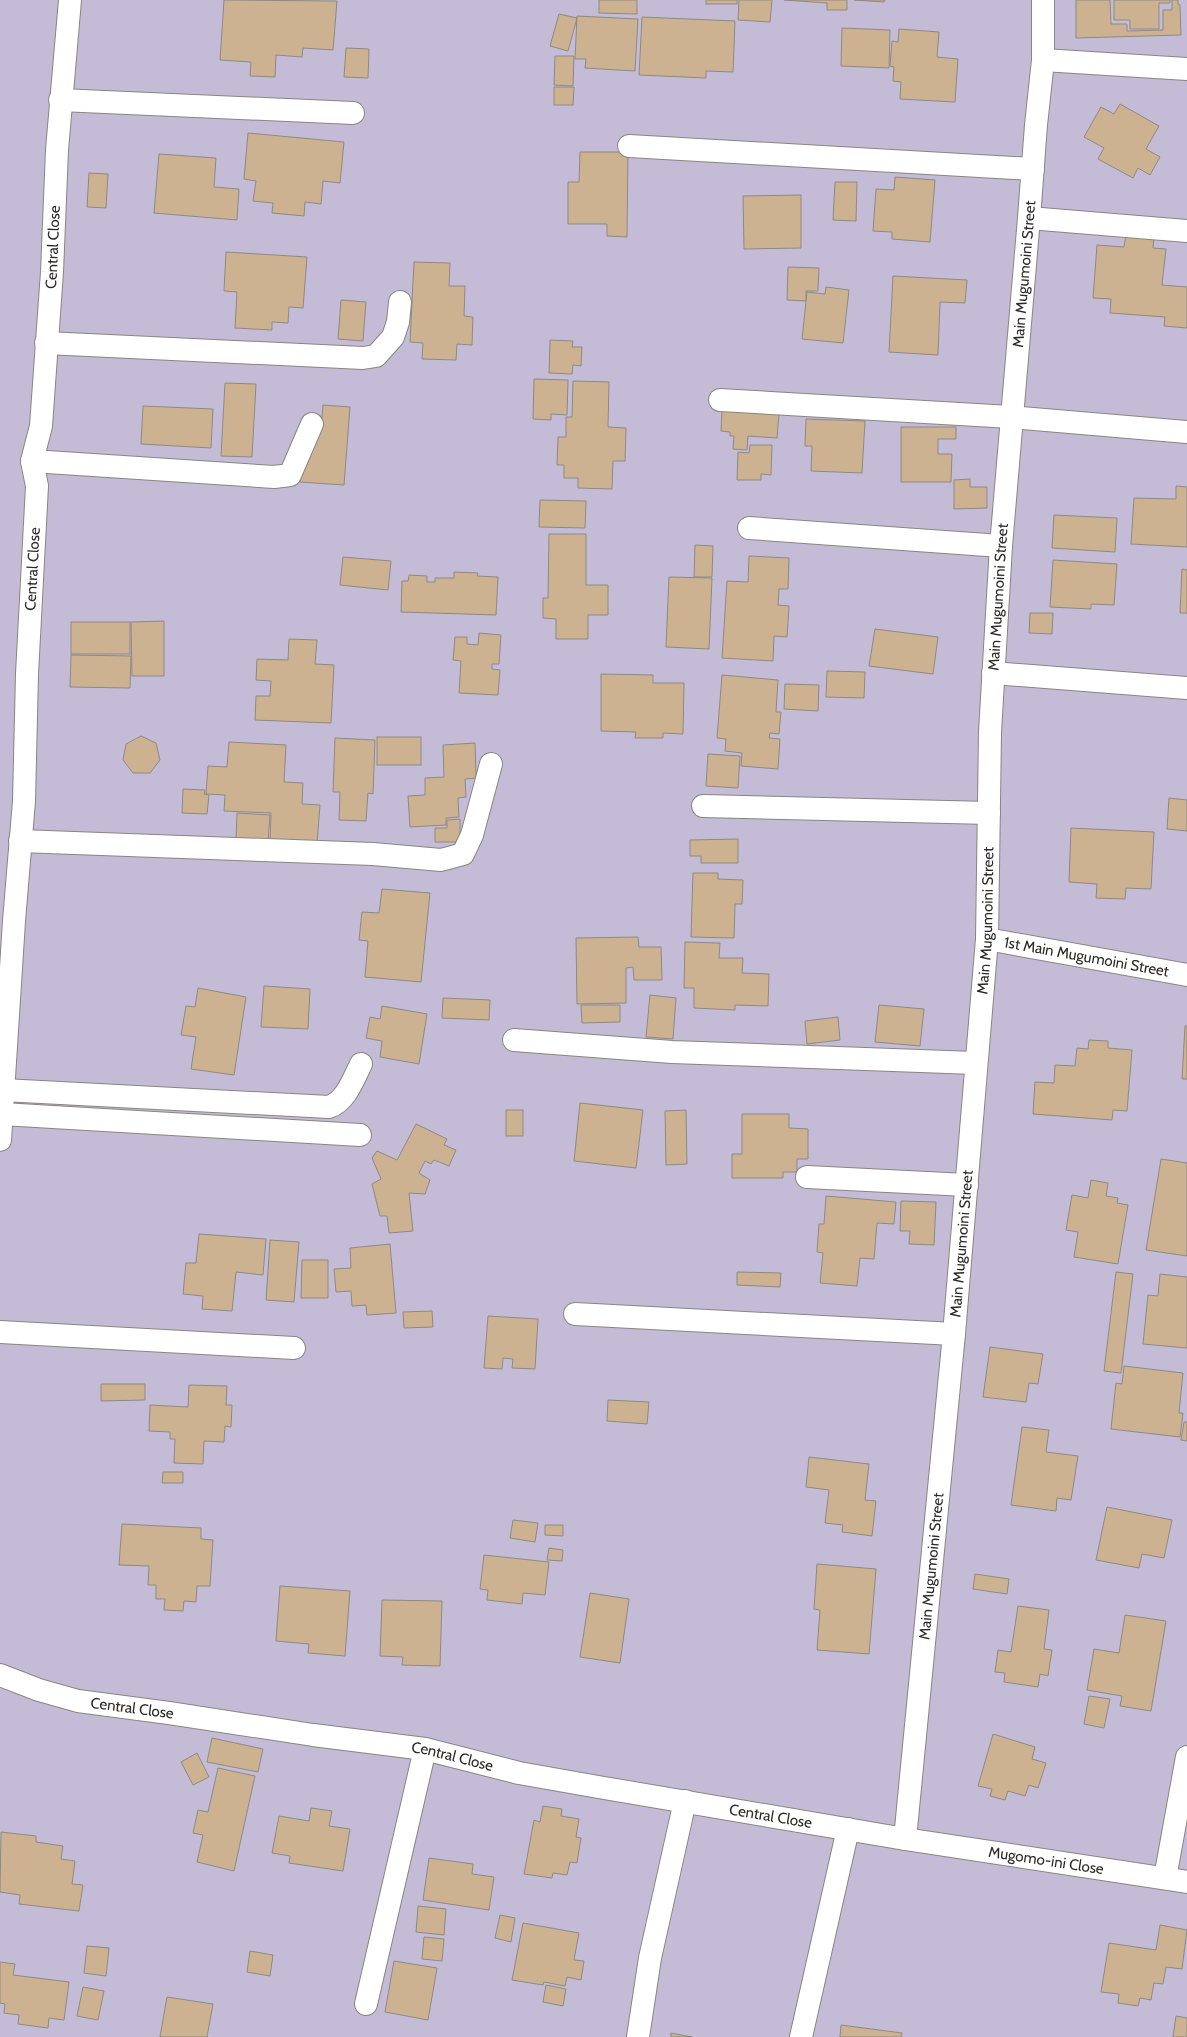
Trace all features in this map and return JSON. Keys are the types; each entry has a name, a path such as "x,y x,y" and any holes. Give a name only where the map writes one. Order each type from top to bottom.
{"street":[{"name":"Central Close","path":"0,1140 4,1090 6,945 24,801 26,674 37,486 32,461 41,426 52,272 60,100 70,0"},
{"name":"Main Mugumoini Street","path":"905,1839 954,1334 986,939 993,673 1001,546 1043,60 1043,0"},
{"path":"1043,60 1187,69"},
{"path":"60,100 353,113"},
{"path":"629,146 1033,169"},
{"path":"1030,218 1187,231"},
{"path":"46,343 363,358 376,356 393,337 398,322 400,302"},
{"path":"720,400 1012,417 1187,432"},
{"path":"32,461 274,478 290,474 312,424"},
{"path":"749,528 1001,546"},
{"path":"993,673 1187,688"},
{"path":"20,841 373,854 441,860 463,854 472,835 491,764"},
{"path":"703,806 989,813"},
{"name":"1st Main Mugumoini Street","path":"986,939 1187,975"},
{"path":"514,1040 672,1052 975,1063"},
{"path":"4,1090 329,1107 336,1105 343,1099 361,1064"},
{"path":"2,1114 360,1135"},
{"path":"807,1177 967,1185"},
{"path":"575,1314 954,1334"},
{"path":"0,1332 294,1348"},
{"name":"Central Close","path":"0,1675 39,1690 78,1701 425,1750 519,1773 905,1839"},
{"path":"366,2004 425,1750"},
{"path":"1165,1878 1187,1757"},
{"path":"638,2037 650,1958 685,1801"},
{"path":"801,2037 848,1829"},
{"name":"Mugomo-ini Close","path":"905,1839 1187,1882"}],"shaded area":[{"path":"0,0 1187,0 1187,2037 0,2037"}],"building":[{"path":"224,0 337,1 333,50 303,48 302,57 276,55 275,77 250,76 251,62 220,60"},
{"path":"599,0 637,0 637,14 599,13"},
{"path":"706,0 737,0 737,4 706,4"},
{"path":"739,0 772,0 770,22 738,20"},
{"path":"784,0 847,0 847,10 827,10 827,3"},
{"path":"854,0 885,0 884,2"},
{"path":"1076,0 1110,0 1111,24 1127,24 1127,31 1163,30 1163,10 1172,10 1172,0 1178,0 1178,4 1180,5 1181,35 1076,38"},
{"path":"1114,0 1170,0 1170,3 1159,3 1159,29 1130,29 1130,20 1114,20"},
{"path":"559,14 577,18 568,51 550,46"},
{"path":"577,16 638,19 635,71 585,68 586,59 575,59"},
{"path":"642,17 735,21 733,72 706,71 706,78 639,75"},
{"path":"842,28 890,30 889,68 841,66"},
{"path":"899,29 939,32 937,57 958,59 955,102 900,99 901,82 893,81 894,67 890,66 892,41 898,42"},
{"path":"346,48 369,49 368,78 344,77"},
{"path":"555,56 574,56 573,86 554,85"},
{"path":"554,87 574,87 573,105 554,105"},
{"path":"1120,104 1159,126 1146,149 1160,157 1150,175 1138,168 1133,178 1098,159 1104,148 1084,137 1101,107 1114,114"},
{"path":"248,133 344,142 340,183 323,181 321,204 305,202 304,216 272,213 273,203 253,201 256,181 244,179"},
{"path":"580,152 628,152 627,237 607,236 607,224 568,224 568,182 579,182"},
{"path":"159,154 216,158 214,187 239,189 237,220 154,213"},
{"path":"89,173 108,174 106,208 87,207"},
{"path":"895,177 935,180 930,242 892,239 892,232 873,231 876,189 894,190"},
{"path":"835,182 857,182 856,221 833,220"},
{"path":"801,195 801,248 744,249 743,196"},
{"path":"1126,234 1154,237 1153,248 1166,249 1162,285 1187,287 1187,328 1164,326 1165,317 1110,313 1111,299 1093,298 1097,245 1124,247"},
{"path":"226,252 307,257 303,308 289,307 288,323 272,322 272,330 235,328 237,292 224,291"},
{"path":"414,262 450,263 449,286 465,286 464,316 473,317 472,345 457,344 456,360 422,359 423,343 410,342"},
{"path":"788,267 819,268 818,291 806,291 806,301 787,300"},
{"path":"893,276 967,280 965,303 940,302 938,355 889,352"},
{"path":"826,287 849,290 843,343 802,339 807,292 825,294"},
{"path":"341,300 366,302 363,341 338,339"},
{"path":"550,340 573,341 572,347 582,347 581,366 573,365 572,374 549,373"},
{"path":"534,379 568,380 567,415 551,414 551,420 533,419"},
{"path":"573,381 609,382 608,427 626,428 625,461 613,461 612,489 578,488 578,478 564,478 564,465 557,465 558,437 566,437 566,417 572,417"},
{"path":"225,383 256,384 252,457 221,456"},
{"path":"323,405 350,407 344,485 300,482 303,452 312,453 315,427 321,428"},
{"path":"143,406 213,409 211,448 141,444"},
{"path":"722,410 779,414 777,438 748,436 747,450 733,449 734,436 730,436 730,432 721,431"},
{"path":"806,419 865,421 862,473 811,471 812,446 805,446"},
{"path":"901,427 956,427 956,439 938,439 938,454 952,454 951,482 901,482"},
{"path":"750,445 772,445 771,475 761,474 761,480 737,480 738,452 749,453"},
{"path":"970,479 970,487 987,487 987,508 954,509 954,480"},
{"path":"1176,486 1187,487 1187,547 1131,544 1134,498 1176,499"},
{"path":"540,500 586,501 585,528 539,527"},
{"path":"1054,515 1117,518 1115,552 1052,548"},
{"path":"549,534 586,534 586,585 608,585 608,615 588,615 588,639 556,639 556,619 543,618 543,598 548,598"},
{"path":"695,545 713,546 712,577 694,577"},
{"path":"749,556 789,558 788,589 779,589 778,605 789,606 787,637 774,636 773,661 722,658 727,581 748,582"},
{"path":"343,557 391,561 388,590 340,585"},
{"path":"1053,560 1117,564 1114,605 1091,604 1091,609 1050,607"},
{"path":"1182,569 1187,570 1187,613 1180,613"},
{"path":"454,572 478,573 477,576 498,577 496,615 401,612 402,581 408,581 409,575 427,576 427,582 435,582 435,578 454,578"},
{"path":"669,577 712,578 709,649 666,647"},
{"path":"1030,613 1053,613 1052,634 1029,633"},
{"path":"164,621 164,676 132,676 131,622"},
{"path":"71,622 130,622 130,654 71,654"},
{"path":"875,629 938,637 933,674 869,666"},
{"path":"479,633 501,635 499,664 492,664 492,669 500,670 498,695 459,693 461,661 453,660 455,637 467,637 467,644 478,645"},
{"path":"289,639 317,640 315,664 334,665 331,723 255,720 256,696 270,696 271,681 256,680 257,659 288,660"},
{"path":"71,655 131,656 130,688 70,687"},
{"path":"827,671 865,672 864,698 826,697"},
{"path":"601,674 653,675 653,683 684,683 683,734 663,733 663,738 635,738 636,732 601,731"},
{"path":"722,675 778,680 776,712 781,712 779,734 770,733 769,738 780,739 778,769 741,766 742,753 725,751 726,739 717,738"},
{"path":"785,684 819,685 818,711 784,709"},
{"path":"141,736 156,743 160,760 150,773 133,773 123,760 126,744"},
{"path":"377,737 421,737 421,765 377,765"},
{"path":"335,738 375,740 373,794 368,793 366,821 339,820 340,792 333,792"},
{"path":"229,742 286,745 284,782 303,783 302,804 320,805 317,844 270,842 271,813 224,811 225,795 206,794 208,766 227,767"},
{"path":"475,743 476,778 465,779 466,797 458,798 459,817 446,818 446,825 410,827 408,796 425,795 425,778 444,777 443,745"},
{"path":"708,754 740,756 738,788 706,786"},
{"path":"183,789 205,790 204,794 209,795 207,814 182,813"},
{"path":"1169,798 1187,800 1187,831 1167,829"},
{"path":"237,813 270,815 268,841 236,839"},
{"path":"460,819 460,842 435,842 435,828 447,828 447,820"},
{"path":"1071,828 1154,832 1151,889 1126,888 1125,899 1096,898 1097,884 1069,882"},
{"path":"738,839 738,863 701,863 701,856 690,856 690,840"},
{"path":"693,873 718,873 718,879 743,880 742,904 735,904 734,938 691,937"},
{"path":"382,889 430,893 421,982 365,977 368,941 359,940 362,912 379,913"},
{"path":"638,937 639,947 661,947 662,980 634,980 633,967 626,968 626,1003 577,1004 576,938"},
{"path":"685,942 720,943 719,958 743,958 742,973 769,974 768,1006 735,1005 735,1010 694,1008 694,988 684,988"},
{"path":"264,986 310,989 308,1029 261,1027"},
{"path":"198,988 246,997 234,1075 191,1069 196,1037 181,1035 186,1006 195,1007"},
{"path":"650,995 676,998 673,1039 646,1037"},
{"path":"443,998 490,1000 489,1020 442,1018"},
{"path":"581,1005 620,1005 620,1022 582,1023"},
{"path":"879,1005 924,1009 920,1046 875,1042"},
{"path":"382,1006 427,1014 419,1064 380,1057 382,1041 366,1038 370,1017 380,1019"},
{"path":"838,1017 840,1040 807,1044 805,1021"},
{"path":"1185,1026 1187,1026 1187,1079 1182,1079"},
{"path":"1089,1040 1108,1041 1108,1048 1132,1050 1127,1111 1113,1110 1112,1120 1033,1114 1035,1082 1054,1083 1055,1065 1075,1066 1077,1048 1088,1049"},
{"path":"580,1103 643,1110 636,1168 574,1161"},
{"path":"506,1110 523,1110 523,1136 506,1136"},
{"path":"686,1110 687,1164 666,1165 665,1111"},
{"path":"742,1114 789,1114 789,1128 808,1129 808,1159 797,1159 797,1172 783,1172 783,1178 732,1178 732,1154 742,1154"},
{"path":"416,1124 447,1139 444,1145 456,1150 449,1166 434,1160 431,1164 425,1161 419,1173 430,1180 425,1194 409,1193 413,1231 389,1233 387,1216 380,1216 372,1184 381,1179 372,1158 377,1151 397,1160"},
{"path":"1161,1159 1187,1163 1187,1256 1146,1250"},
{"path":"1091,1180 1108,1183 1106,1196 1118,1198 1117,1203 1128,1205 1118,1264 1074,1257 1078,1232 1066,1230 1072,1195 1088,1198"},
{"path":"826,1196 896,1202 894,1224 877,1223 874,1259 860,1258 857,1286 820,1283 823,1253 817,1252 819,1224 824,1224"},
{"path":"901,1201 936,1202 934,1245 909,1244 910,1231 900,1231"},
{"path":"199,1234 266,1239 263,1275 236,1272 232,1311 202,1309 203,1296 183,1294 186,1263 196,1263"},
{"path":"270,1240 299,1242 294,1302 266,1300"},
{"path":"390,1244 396,1313 367,1315 366,1305 352,1306 351,1291 336,1292 334,1269 351,1268 350,1248"},
{"path":"302,1260 328,1260 328,1298 301,1298"},
{"path":"737,1272 781,1273 780,1287 737,1285"},
{"path":"1116,1272 1133,1274 1121,1373 1104,1371"},
{"path":"1160,1274 1187,1277 1187,1348 1143,1344 1148,1295 1158,1296"},
{"path":"432,1311 433,1327 404,1328 403,1312"},
{"path":"488,1316 538,1319 535,1369 512,1368 513,1359 503,1358 502,1369 484,1368"},
{"path":"990,1347 1043,1354 1038,1384 1029,1383 1026,1402 983,1397"},
{"path":"1124,1366 1183,1373 1179,1413 1183,1413 1180,1437 1111,1429 1116,1383 1122,1384"},
{"path":"101,1384 145,1384 145,1400 101,1401"},
{"path":"189,1385 227,1386 226,1405 232,1405 231,1427 225,1426 224,1442 204,1441 203,1464 174,1463 175,1439 170,1439 170,1432 149,1431 150,1405 188,1407"},
{"path":"608,1400 649,1402 647,1424 607,1421"},
{"path":"1184,1422 1187,1422 1187,1441 1181,1440"},
{"path":"1022,1427 1049,1430 1046,1452 1078,1456 1071,1500 1057,1498 1056,1511 1011,1505"},
{"path":"809,1457 869,1464 865,1500 876,1501 872,1536 842,1532 843,1525 825,1523 829,1490 806,1487"},
{"path":"163,1472 183,1472 183,1483 162,1483"},
{"path":"1107,1507 1172,1520 1164,1558 1142,1554 1139,1568 1096,1560"},
{"path":"513,1520 538,1523 535,1542 510,1538"},
{"path":"122,1524 201,1528 201,1539 213,1540 210,1586 197,1586 196,1602 184,1601 183,1611 164,1610 165,1599 156,1599 156,1585 148,1585 149,1566 119,1565"},
{"path":"545,1525 563,1525 563,1536 545,1535"},
{"path":"549,1548 563,1550 562,1561 547,1560"},
{"path":"484,1555 549,1562 545,1595 523,1593 522,1604 487,1600 488,1590 480,1589"},
{"path":"817,1564 876,1569 869,1654 817,1650 820,1610 814,1609"},
{"path":"975,1574 1009,1579 1007,1594 973,1589"},
{"path":"280,1586 350,1591 345,1656 308,1653 309,1644 276,1641"},
{"path":"590,1593 629,1599 620,1663 580,1657"},
{"path":"382,1600 442,1601 440,1666 402,1665 403,1657 380,1656"},
{"path":"1018,1606 1049,1610 1044,1649 1052,1650 1048,1676 1040,1674 1038,1687 1004,1682 1005,1673 995,1672 998,1650 1011,1652"},
{"path":"1125,1615 1166,1621 1151,1711 1120,1706 1122,1696 1087,1690 1094,1649 1119,1653"},
{"path":"1089,1696 1110,1699 1104,1728 1084,1724"},
{"path":"993,1734 1035,1747 1032,1759 1046,1763 1038,1788 1029,1785 1025,1796 1008,1791 1005,1800 990,1796 992,1789 978,1786"},
{"path":"212,1738 263,1749 258,1772 207,1762"},
{"path":"197,1753 209,1777 193,1785 181,1762"},
{"path":"218,1768 255,1776 234,1871 197,1862 203,1835 193,1833 198,1810 208,1812"},
{"path":"543,1806 562,1809 561,1816 579,1819 576,1837 581,1838 577,1863 570,1862 567,1875 553,1873 552,1878 524,1874 534,1820 540,1822"},
{"path":"311,1808 332,1811 329,1826 350,1829 343,1871 289,1863 290,1856 272,1853 279,1816 309,1821"},
{"path":"1,1832 36,1836 36,1842 63,1846 61,1859 75,1861 72,1884 83,1885 79,1911 19,1904 20,1895 0,1892"},
{"path":"429,1858 473,1864 472,1874 494,1877 489,1910 423,1900"},
{"path":"418,1906 446,1909 444,1935 416,1932"},
{"path":"500,1915 515,1918 511,1942 495,1938"},
{"path":"523,1923 579,1933 574,1960 584,1961 581,1980 567,1977 565,1986 544,1982 543,1985 512,1980"},
{"path":"1160,1925 1187,1930 1182,1969 1166,1967 1163,1984 1154,1983 1151,2000 1140,1998 1138,2006 1118,2003 1119,1994 1101,1992 1109,1943 1156,1950"},
{"path":"424,1937 444,1939 442,1961 422,1959"},
{"path":"87,1946 109,1948 106,1976 84,1973"},
{"path":"250,1951 273,1955 270,1976 247,1972"},
{"path":"394,1961 437,1968 428,2020 385,2012"},
{"path":"0,1962 15,1964 13,1975 69,1982 64,2020 49,2018 48,2028 18,2024 19,2015 4,2013 5,2004 0,2003"},
{"path":"546,1985 566,1989 563,2006 543,2002"},
{"path":"83,1987 104,1991 98,2020 77,2016"},
{"path":"167,1997 213,2004 207,2037 160,2037"},
{"path":"1176,2016 1187,2018 1187,2037 1173,2037"},
{"path":"841,2025 902,2033 901,2037 840,2037"},
{"path":"671,2033 692,2037 671,2037"}]}
